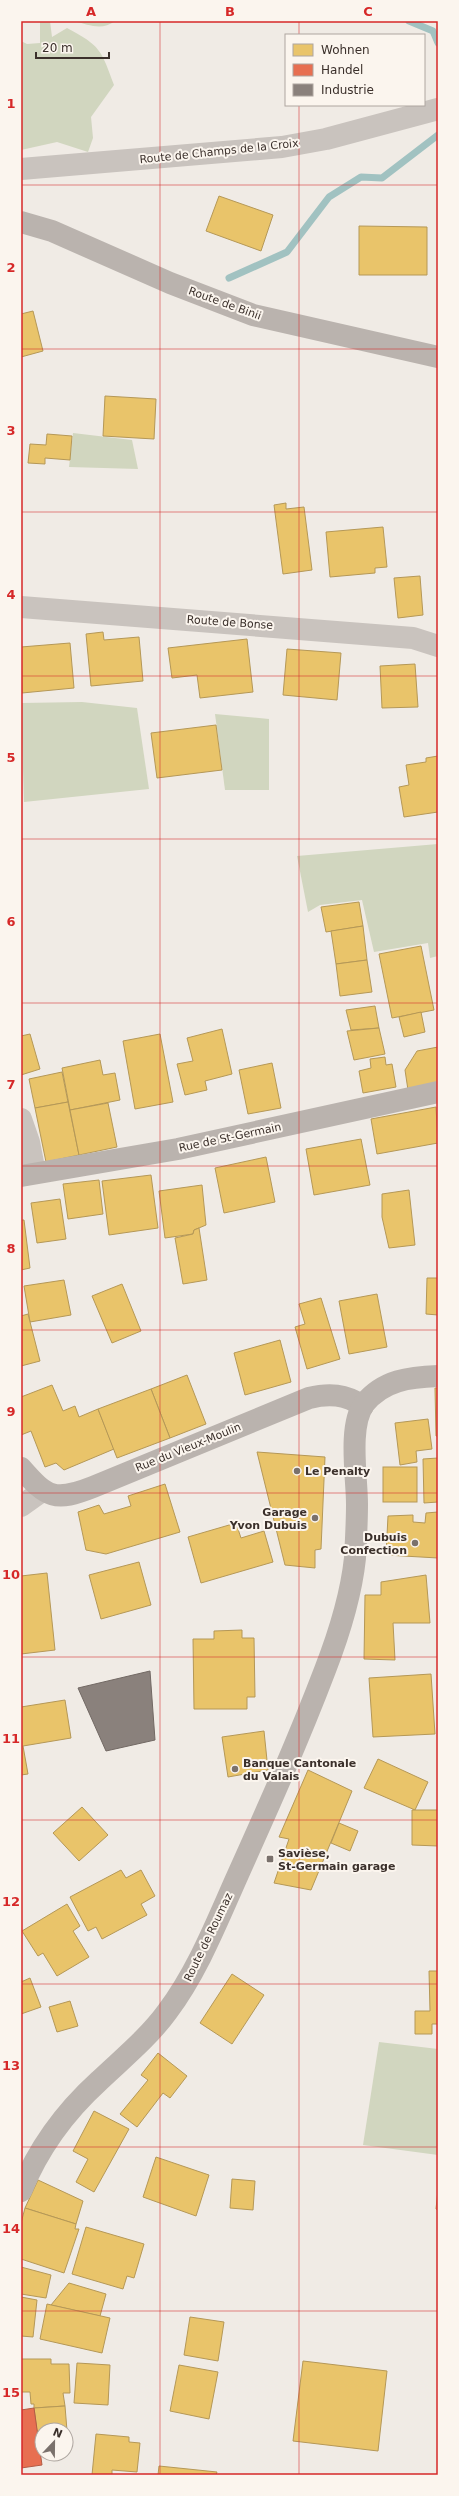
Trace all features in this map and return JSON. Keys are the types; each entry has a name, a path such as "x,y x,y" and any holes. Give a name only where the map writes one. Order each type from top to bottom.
{"street":[{"name":"Route de Champs de la Croix","path":"21,169 282,148 326,139 438,109"},
{"name":"Route de Binii","path":"21,222 52,231 170,283 253,315 438,358"},
{"name":"Route de Bonse","path":"21,606 413,638 438,646"},
{"name":"Rue de St-Germain","path":"28,1174 178,1149 438,1092"},
{"path":"21,1119 29,1142 28,1174"},
{"path":"363,1406 381,1389 403,1378 438,1376"},
{"name":"Rue du Vieux-Moulin","path":"42,1490 58,1495 82,1491 309,1398 336,1394 351,1398 363,1406"},
{"name":"Route de Roumaz","path":"21,2191 37,2158 58,2126 88,2092 140,2042 167,2013 189,1978 214,1929 278,1784 326,1667 340,1625 354,1560 357,1521 355,1438 357,1423 363,1406"},
{"path":"21,1468 42,1490 21,1506"}],"green space":[{"path":"40,21 50,21 52,37 67,28 93,45 102,56 114,85 91,117 93,138 88,152 57,142 21,150 21,41 27,44 40,43"},
{"path":"74,21 115,21 105,26 95,26"},
{"path":"73,433 132,440 138,469 69,467"},
{"path":"82,702 137,708 149,789 24,802 21,703"},
{"path":"215,714 269,719 269,790 225,790"},
{"path":"438,844 438,956 430,958 428,943 374,952 362,900 320,905 308,912 297,856"},
{"path":"379,2042 438,2049 438,2155 363,2145"}],"building: Wohnen":[{"path":"219,196 273,215 261,251 206,231"},
{"path":"359,226 427,227 427,275 359,275"},
{"path":"33,311 43,351 21,357 21,314"},
{"path":"105,396 156,399 154,439 103,436"},
{"path":"47,434 72,436 70,460 45,458 45,464 28,463 30,444 46,445"},
{"path":"286,503 286,509 304,507 312,570 283,574 274,505"},
{"path":"383,527 387,567 375,568 375,573 330,577 326,532"},
{"path":"420,576 423,615 398,618 394,578"},
{"path":"103,632 104,640 139,637 143,681 91,686 86,634"},
{"path":"247,639 253,692 200,698 197,675 172,678 168,648"},
{"path":"70,643 74,688 22,693 21,647"},
{"path":"287,649 341,653 337,700 283,695"},
{"path":"415,664 418,707 382,708 380,666"},
{"path":"216,725 222,770 157,778 151,733"},
{"path":"438,756 438,812 404,817 399,787 409,785 406,765 426,762 426,758"},
{"path":"359,902 363,926 326,932 321,907"},
{"path":"363,926 367,960 336,964 331,931"},
{"path":"421,946 434,1010 392,1018 379,954"},
{"path":"367,960 372,992 340,996 336,964"},
{"path":"375,1006 379,1028 351,1030 346,1010"},
{"path":"421,1012 425,1032 404,1037 399,1017"},
{"path":"379,1028 385,1054 354,1060 347,1031"},
{"path":"222,1029 232,1074 205,1081 207,1090 185,1095 177,1064 193,1061 187,1038"},
{"path":"30,1034 40,1069 21,1075 21,1036"},
{"path":"160,1034 173,1102 135,1109 123,1041"},
{"path":"438,1047 438,1085 408,1090 405,1070 417,1051"},
{"path":"385,1057 386,1065 392,1064 396,1087 363,1093 359,1071 371,1068 370,1059"},
{"path":"100,1060 103,1075 115,1073 120,1100 70,1110 62,1068"},
{"path":"272,1063 281,1108 248,1114 239,1070"},
{"path":"62,1072 68,1102 35,1108 29,1079"},
{"path":"68,1102 79,1155 46,1162 35,1108"},
{"path":"108,1103 117,1147 79,1155 70,1110"},
{"path":"436,1107 438,1143 377,1154 371,1119"},
{"path":"361,1139 370,1185 314,1195 306,1149"},
{"path":"266,1157 275,1202 224,1213 215,1168"},
{"path":"151,1175 158,1228 109,1235 102,1181"},
{"path":"99,1180 103,1214 68,1219 63,1184"},
{"path":"202,1185 206,1225 194,1230 193,1234 165,1238 159,1191"},
{"path":"409,1190 415,1245 389,1248 382,1217 382,1194"},
{"path":"60,1199 66,1239 37,1243 31,1203"},
{"path":"21,1220 24,1220 30,1268 21,1270"},
{"path":"199,1228 207,1280 183,1284 175,1238 193,1234 194,1230"},
{"path":"427,1278 438,1278 438,1315 426,1314"},
{"path":"64,1280 71,1315 30,1322 24,1286"},
{"path":"122,1284 141,1331 112,1343 92,1296"},
{"path":"377,1294 387,1347 349,1354 339,1301"},
{"path":"321,1298 340,1359 307,1369 295,1327 305,1324 299,1304"},
{"path":"28,1314 40,1361 21,1366 21,1316"},
{"path":"280,1340 291,1382 245,1395 234,1353"},
{"path":"187,1375 206,1424 170,1438 151,1389"},
{"path":"52,1385 63,1411 75,1406 79,1417 98,1409 114,1449 64,1470 56,1463 45,1467 31,1431 21,1435 21,1397"},
{"path":"435,1388 438,1388 438,1436 436,1436"},
{"path":"151,1389 170,1438 117,1458 98,1409"},
{"path":"428,1419 432,1449 416,1451 417,1462 400,1465 395,1423"},
{"path":"257,1452 325,1457 321,1549 315,1550 315,1568 285,1565"},
{"path":"438,1458 438,1502 424,1503 423,1459"},
{"path":"383,1467 417,1467 417,1502 383,1502"},
{"path":"165,1484 180,1532 106,1554 86,1550 78,1512 99,1505 104,1514 131,1506 128,1496"},
{"path":"438,1512 438,1558 386,1555 388,1516 413,1515 413,1522 425,1523 426,1513"},
{"path":"236,1523 241,1538 264,1531 273,1562 201,1583 188,1537"},
{"path":"139,1562 151,1605 101,1619 89,1575"},
{"path":"47,1573 55,1650 21,1654 21,1576"},
{"path":"426,1575 430,1623 393,1623 395,1660 364,1659 365,1595 381,1595 381,1582"},
{"path":"242,1630 242,1638 254,1638 255,1697 247,1697 247,1709 194,1709 193,1639 214,1639 214,1631"},
{"path":"431,1674 435,1734 373,1737 369,1678"},
{"path":"65,1700 71,1738 23,1746 28,1774 21,1775 21,1707"},
{"path":"264,1731 268,1770 228,1777 222,1737"},
{"path":"378,1759 428,1782 415,1810 364,1788"},
{"path":"308,1770 352,1791 311,1890 274,1883 289,1839 279,1837"},
{"path":"82,1807 108,1835 79,1861 53,1833"},
{"path":"412,1810 438,1810 438,1846 412,1845"},
{"path":"339,1823 358,1831 350,1851 331,1843"},
{"path":"121,1870 126,1878 141,1870 155,1896 141,1904 147,1915 102,1939 96,1927 88,1931 70,1897"},
{"path":"67,1904 80,1926 73,1931 89,1957 57,1976 43,1953 38,1956 22,1931"},
{"path":"429,1971 438,1971 438,2024 432,2024 432,2034 415,2034 415,2011 430,2011"},
{"path":"232,1974 264,1995 232,2044 200,2023"},
{"path":"30,1978 41,2007 21,2014 21,1982"},
{"path":"70,2001 78,2026 57,2032 49,2007"},
{"path":"158,2053 187,2076 170,2098 163,2093 137,2127 120,2114 148,2080 141,2075"},
{"path":"94,2111 129,2129 94,2192 76,2182 88,2159 73,2151"},
{"path":"156,2157 209,2175 196,2216 143,2197"},
{"path":"232,2179 255,2181 253,2210 230,2208"},
{"path":"38,2180 83,2201 76,2224 25,2208"},
{"path":"438,2190 438,2210 436,2209"},
{"path":"25,2208 76,2224 75,2229 79,2229 64,2273 21,2259 21,2223"},
{"path":"86,2227 144,2244 134,2278 127,2276 123,2289 72,2274"},
{"path":"21,2267 51,2275 46,2298 21,2294"},
{"path":"69,2283 106,2294 100,2316 51,2305"},
{"path":"21,2297 37,2300 33,2337 21,2336"},
{"path":"47,2304 110,2318 102,2353 40,2339"},
{"path":"190,2317 224,2322 218,2361 184,2355"},
{"path":"21,2359 51,2359 51,2364 69,2364 70,2393 63,2393 65,2406 34,2408 34,2404 31,2404 30,2392 21,2392"},
{"path":"303,2361 387,2371 378,2451 293,2441"},
{"path":"77,2363 110,2365 108,2405 74,2403"},
{"path":"179,2365 218,2372 209,2419 170,2411"},
{"path":"65,2406 66,2422 36,2422 34,2408"},
{"path":"96,2434 129,2437 129,2442 140,2443 137,2472 112,2470 112,2475 92,2475"},
{"path":"159,2466 217,2472 216,2475 158,2475"}],"building: Handel":[{"path":"34,2408 36,2422 34,2422 34,2462 42,2462 42,2465 21,2468 21,2410"}],"building: Industrie":[{"path":"150,1671 155,1740 106,1751 78,1688"}],"waterway":[{"path":"409,21 433,31 438,43"},
{"path":"229,278 287,252 329,197 361,177 382,178 438,135"}],"place":[{"name":"Le Penalty","path":"297,1471"},
{"name":"Garage Yvon Dubuis","path":"315,1518"},
{"name":"Dubuis Confection","path":"415,1543"},
{"name":"Banque Cantonale du Valais","path":"235,1769"},
{"name":"Savièse, St-Germain garage","path":"270,1859"}]}
